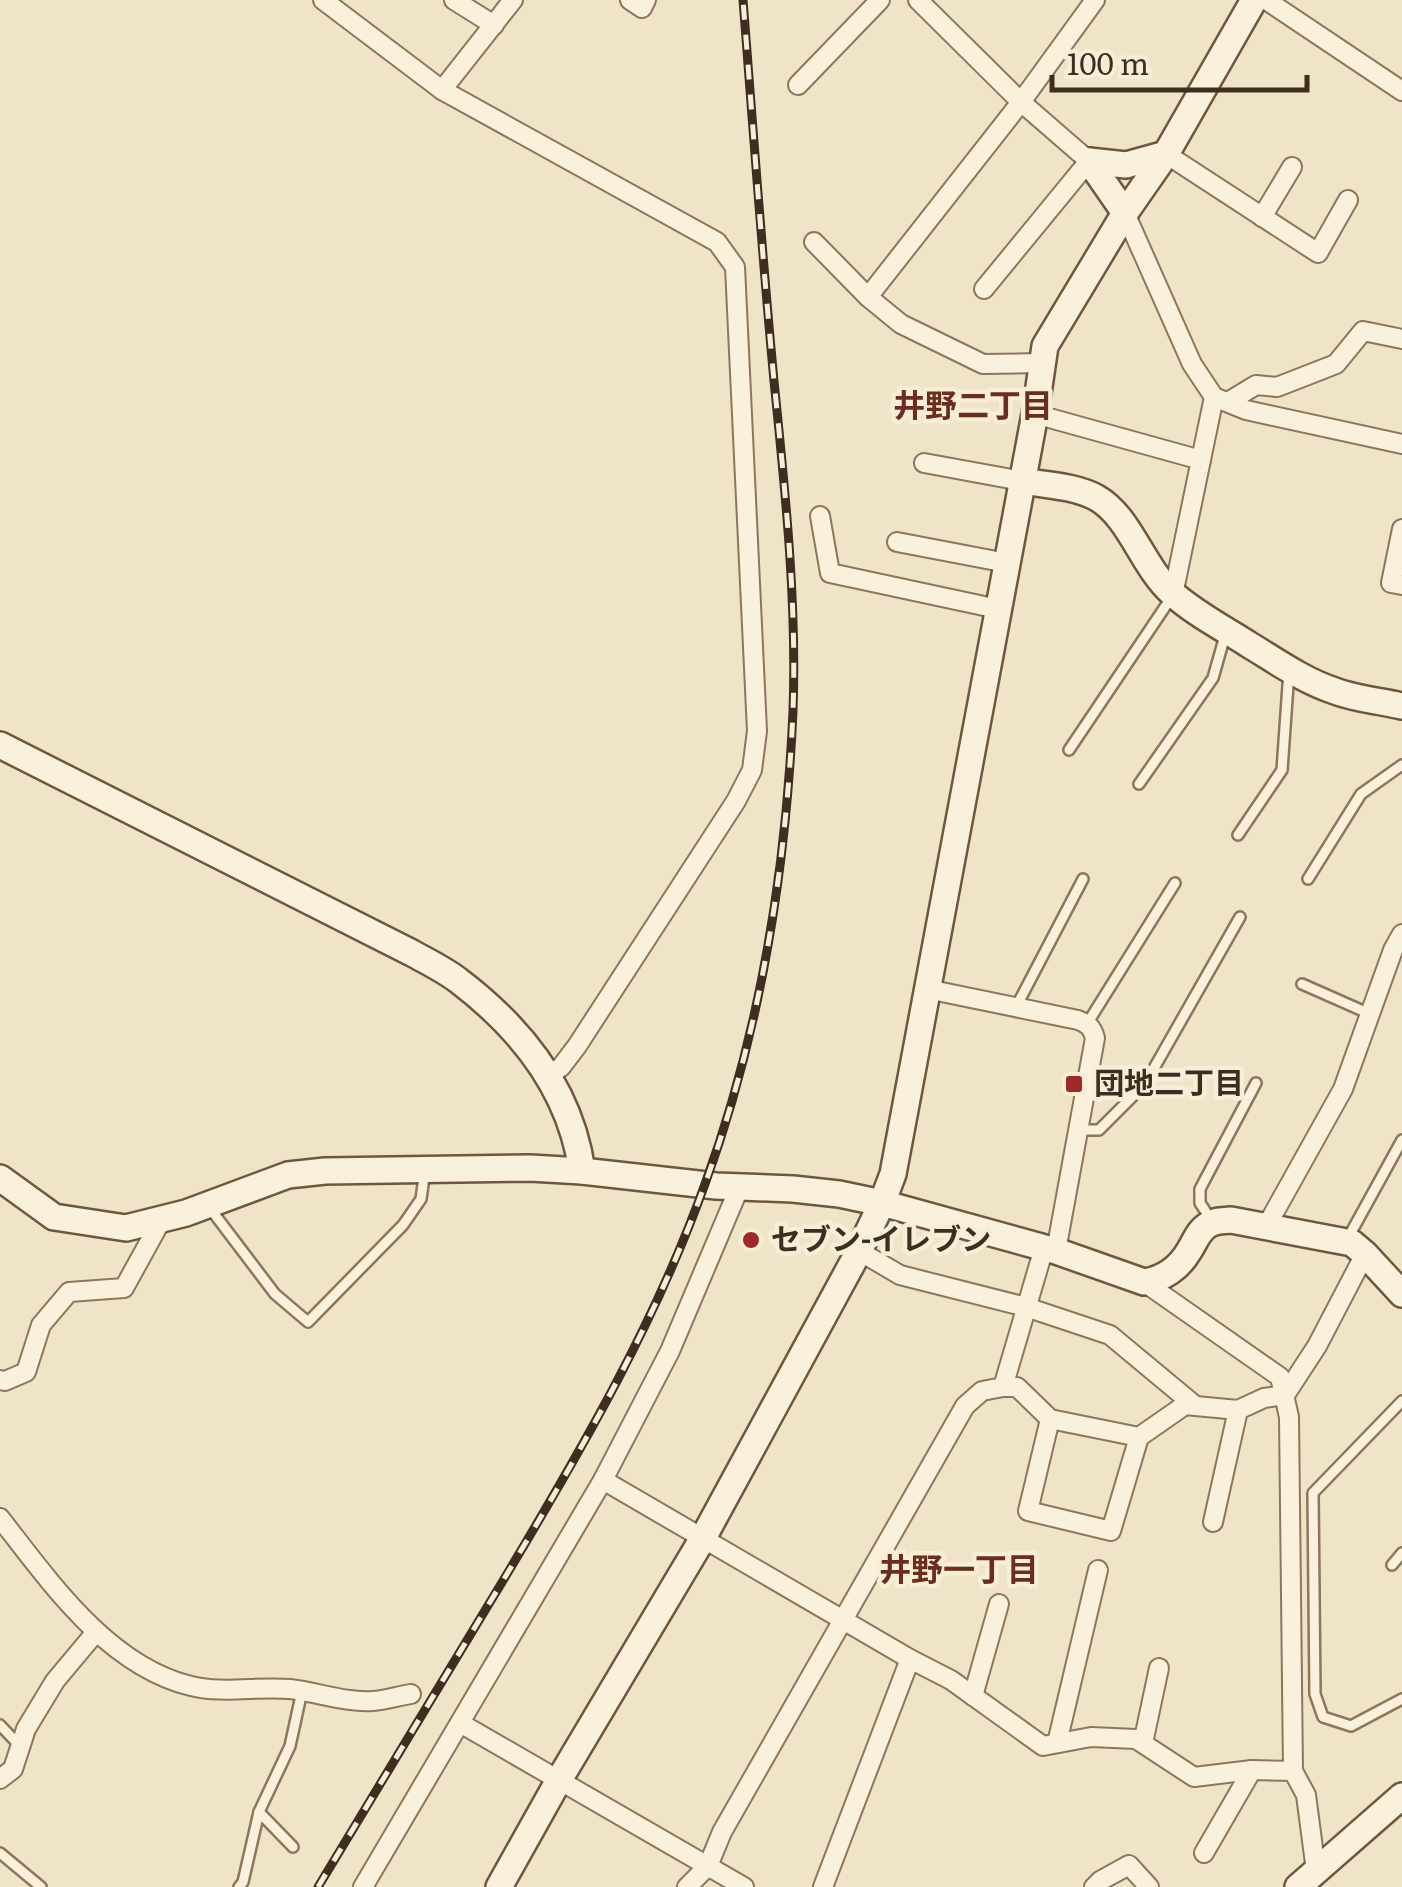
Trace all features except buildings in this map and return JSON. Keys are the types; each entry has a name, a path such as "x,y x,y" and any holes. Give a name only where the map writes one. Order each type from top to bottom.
{"street":[{"path":"323,0 442,90 717,242 735,267 758,731 752,770 736,801 577,1046 561,1067 549,1074"},
{"path":"454,0 494,25"},
{"path":"442,90 514,0"},
{"path":"630,0 642,8 646,0"},
{"path":"798,86 880,0"},
{"path":"868,297 1021,102 1095,0"},
{"path":"499,1887 703,1538 882,1203 892,1174 1045,346 1166,154 1254,0"},
{"path":"1266,0 1402,91"},
{"path":"922,1 1021,102 1089,161 1126,213 1192,364 1222,399 1246,410 1402,444"},
{"path":"1089,161 1126,165 1166,154 1318,253 1348,200"},
{"path":"984,289 1089,161"},
{"path":"1262,217 1292,167"},
{"path":"814,242 901,324 983,364 1041,363"},
{"path":"1173,594 1202,460 1222,399 1256,385 1277,387 1336,364 1363,331 1402,339"},
{"path":"1035,414 1202,460"},
{"path":"924,463 1094,496 1121,521 1155,576 1173,594 1227,631 1309,681 1335,692 1402,706"},
{"path":"820,516 830,573 998,609"},
{"path":"1402,529 1390,583 1402,585"},
{"path":"896,542 1007,563"},
{"path":"0,745 456,978 496,1012 549,1074 568,1113 582,1171"},
{"path":"1266,1227 1343,1089 1402,934"},
{"path":"927,989 1087,1024 1096,1038 1050,1250 1026,1307 1003,1387"},
{"path":"0,1178 54,1217 126,1228 207,1205 288,1175 326,1172 530,1168 716,1186 793,1188 882,1203 1050,1250 1144,1282 1268,1367 1280,1378 1285,1395 1289,1417 1293,1771 1306,1795 1307,1879"},
{"path":"364,1887 603,1480 670,1351 740,1186"},
{"path":"0,1380 26,1372 41,1326 69,1292 124,1288 162,1219"},
{"path":"1144,1282 1174,1270 1212,1222 1231,1220 1356,1248 1402,1294"},
{"path":"1050,1419 1028,1511 1111,1530 1138,1437 1186,1405 1238,1410 1264,1398 1285,1395 1318,1346 1356,1248"},
{"path":"858,1251 900,1274 1026,1307 1110,1335 1193,1404"},
{"path":"687,1887 708,1866 722,1832 965,1406 982,1391 1017,1387 1050,1419 1138,1437"},
{"path":"1213,1522 1238,1410"},
{"path":"603,1480 950,1680 1043,1746 1091,1737 1136,1739 1194,1777 1252,1770 1293,1771"},
{"path":"0,1518 43,1574 96,1632 158,1676 194,1687 288,1689 370,1701 410,1694"},
{"path":"1057,1744 1098,1570"},
{"path":"973,1696 998,1604"},
{"path":"0,1780 13,1769 26,1729 54,1681 96,1632"},
{"path":"823,1887 910,1659"},
{"path":"1143,1743 1159,1668"},
{"path":"460,1723 744,1887"},
{"path":"1204,1853 1252,1770"},
{"path":"1307,1879 1402,1796"},
{"path":"1094,1887 1129,1865 1149,1887"}],"lane":[{"path":"1069,750 1173,594"},
{"path":"1138,784 1213,678 1227,631"},
{"path":"1238,834 1282,770 1289,669"},
{"path":"1308,880 1361,794 1402,765"},
{"path":"1015,1008 1083,879"},
{"path":"1087,1024 1175,883"},
{"path":"1079,1130 1099,1130 1146,1084 1240,917"},
{"path":"1302,984 1370,1014"},
{"path":"1212,1222 1200,1203 1200,1188 1256,1083"},
{"path":"1356,1248 1402,1140"},
{"path":"207,1205 275,1294 308,1322 403,1225 421,1199 425,1170"},
{"path":"1402,1401 1313,1493 1316,1694 1323,1718 1352,1726 1402,1700"},
{"path":"1392,1565 1402,1553"},
{"path":"239,1887 260,1812 290,1746 302,1692"},
{"path":"0,1726 20,1746"},
{"path":"260,1812 293,1847"},
{"path":"0,1853 41,1887"}],"railway":[{"path":"318,1887 538,1522 641,1333 705,1184 755,1010 784,831 794,670 789,546 743,0"}],"place":[{"name":"団地二丁目","path":"1074,1084"},
{"name":"セブン-イレブン","path":"751,1240"}],"district":[{"name":"井野二丁目","path":"973,406"},
{"name":"井野一丁目","path":"959,1570"}]}
